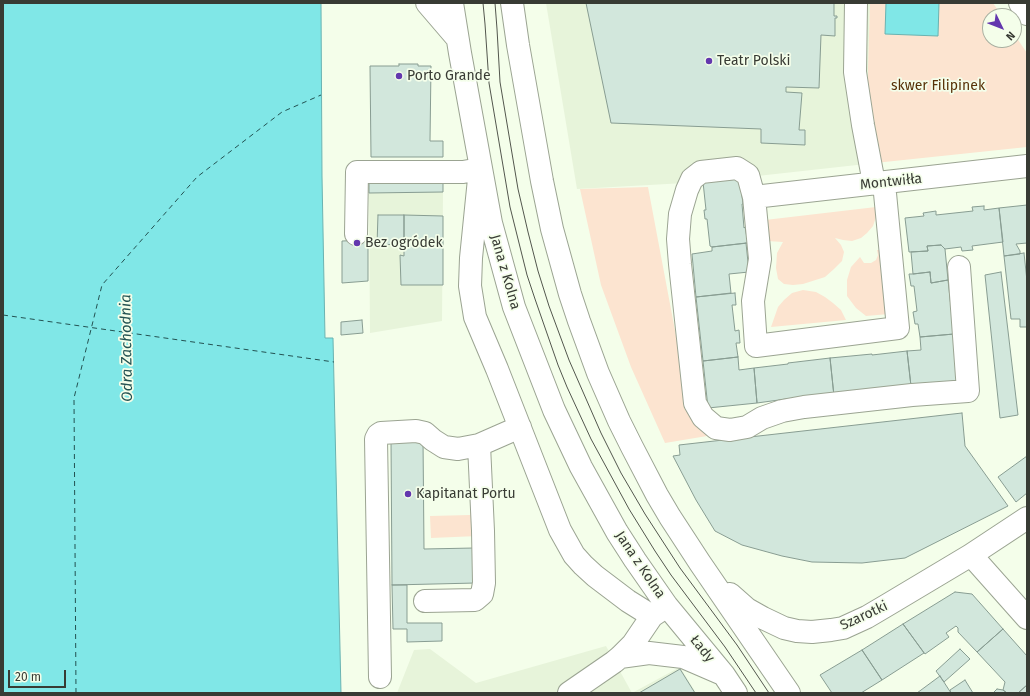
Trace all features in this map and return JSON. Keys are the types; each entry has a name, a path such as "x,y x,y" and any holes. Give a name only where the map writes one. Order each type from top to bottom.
{"street":[{"path":"427,3 457,38"},
{"name":"Jana z Kolna","path":"452,3 480,169 491,223 514,307 554,410 581,467 617,532 635,560 660,611"},
{"path":"512,3 518,45 547,204 562,267 579,321 607,395 632,447 670,517 789,693"},
{"path":"856,3 855,72 863,125 879,183 898,328 756,346 752,301 760,259 754,196 748,175 737,168 701,172 692,178 687,190 680,214 678,239 695,403 703,417 716,428 730,430 747,427 762,418 782,411 804,407 968,390 959,267"},
{"path":"1020,3 1027,14"},
{"name":"Montwiłła","path":"754,196 1027,166"},
{"path":"356,234 357,172 463,172 480,169"},
{"name":"Jana z Kolna","path":"480,169 471,258 470,286 475,317 560,530 574,555 591,573 628,601 660,611"},
{"path":"380,677 376,439 378,435 381,433 416,431 425,433 444,447 458,449 479,445 520,427"},
{"path":"425,601 475,600 482,594 484,582 483,531 479,445"},
{"name":"Szarotki","path":"700,563 732,597 755,614 784,628 797,631 812,632 831,630 843,628 853,624 889,604 971,555 1027,518"},
{"path":"971,555 1027,618"},
{"path":"569,693 620,657 633,644 660,611"},
{"name":"Łady","path":"660,611 724,675 736,693"},
{"path":"620,657 649,653 683,656 724,675"}],"shaded area":[{"path":"546,3 870,3 868,68 875,163 703,182 577,189"},
{"path":"369,191 443,192 442,321 370,333"},
{"path":"606,646 632,693 397,693 414,650 430,649 476,683"},
{"path":"680,667 696,693 632,693"}],"green space":[{"name":"skwer Filipinek","path":"870,3 993,3 996,8 982,8 982,48 1022,48 1022,46 1027,53 1027,147 875,163 868,100"},
{"path":"648,187 689,405 713,435 665,443 631,367 601,285 580,189"},
{"path":"876,207 876,217 873,226 861,238 852,241 835,238 841,245 844,252 842,261 825,277 803,284 793,285 784,284 778,279 776,268 777,253 783,242 767,241 765,220"},
{"path":"877,250 881,250 889,314 866,316 856,308 847,296 847,280 851,267 860,257 864,263 871,263 876,260 878,255"},
{"path":"803,290 816,292 825,297 841,310 846,320 771,327 778,307 784,300 792,293"},
{"path":"472,509 478,536 431,538 430,516 470,515"}],"water":[{"name":"Odra Zachodnia","path":"3,3 321,3 325,338 333,338 341,693 3,693"},
{"path":"886,3 939,3 938,36 885,34"}],"building":[{"name":"Teatr Polski","path":"586,3 834,3 834,16 837,16 837,18 835,18 835,36 821,35 819,88 786,87 786,92 802,93 799,130 805,130 805,145 761,143 761,129 611,123"},
{"path":"399,64 431,66 430,141 443,141 443,157 371,157 370,66 399,66"},
{"path":"443,179 443,192 369,193 369,180"},
{"path":"739,179 743,204 744,228 745,227 748,243 712,247 710,246 707,219 705,219 704,210 706,210 703,182"},
{"path":"1027,205 1027,243 1016,244 1020,254 1004,256 999,208"},
{"path":"984,206 984,210 999,208 1003,242 972,246 973,250 962,251 961,247 945,249 941,245 927,246 928,251 909,252 905,218 924,216 923,213 936,211 936,215 973,211 972,207"},
{"path":"378,215 404,215 404,244 377,245"},
{"path":"404,215 443,216 443,285 401,285 400,255 404,256"},
{"path":"368,240 368,281 342,283 342,241"},
{"path":"746,243 749,272 729,274 731,293 696,297 692,254 712,251 712,247"},
{"path":"941,245 945,249 948,280 931,283 930,272 913,274 911,252 928,251 927,246"},
{"path":"1024,253 1027,281 1027,327 1020,327 1020,319 1011,319 1004,256"},
{"path":"930,272 931,283 948,280 954,334 920,337 918,324 915,324 913,312 917,311 914,286 911,286 909,274"},
{"path":"1001,272 1018,415 1000,418 985,275"},
{"path":"735,293 736,305 732,305 735,331 739,330 740,343 736,343 738,357 703,361 696,297"},
{"path":"362,320 363,333 341,335 341,322"},
{"path":"954,334 960,381 911,386 907,351 921,350 920,337"},
{"path":"907,351 911,386 834,396 830,358"},
{"path":"738,357 739,370 754,368 757,403 708,408 703,361"},
{"path":"830,358 834,396 786,399 757,403 754,368"},
{"path":"962,413 965,446 1008,506 905,558 862,563 812,562 782,556 742,545 715,531 696,500 673,456 680,455 679,445"},
{"name":"Kapitanat Portu","path":"391,439 423,439 424,549 474,548 476,583 392,585"},
{"path":"1027,456 1027,493 1016,502 998,477"},
{"path":"392,585 407,585 407,623 442,623 442,641 407,642 407,629 393,629"},
{"path":"955,592 972,594 1003,629 977,652 958,632 958,628 956,626 946,633 949,637 925,654 903,624"},
{"path":"903,624 924,653 882,680 862,650"},
{"path":"1003,629 1027,656 1027,685 1018,693 1007,693 1003,690 1005,682 977,652"},
{"path":"960,649 970,659 944,682 936,671"},
{"path":"862,650 882,680 861,693 832,693 820,675"},
{"path":"680,669 695,693 639,693"},
{"path":"940,676 951,693 917,693"},
{"path":"965,680 973,693 951,693 950,690"},
{"path":"1027,685 1027,693 1018,693"},
{"path":"997,689 1003,690 1007,693 993,693"}],"ferry route":[{"path":"76,693 74,398 102,285 197,177 282,112 321,95"},
{"path":"3,315 334,362"}],"tram line":[{"path":"483,3 489,83 510,207 527,275 558,365 591,439 629,509 671,575 725,647 756,693"},
{"path":"495,3 500,82 518,189 538,271 569,360 601,433 621,473 645,514 680,568 737,645 769,693"}],"place":[{"name":"Teatr Polski","path":"709,61"},
{"name":"Porto Grande","path":"399,76"},
{"name":"Bez ogródek","path":"357,243"},
{"name":"Kapitanat Portu","path":"408,494"}]}
